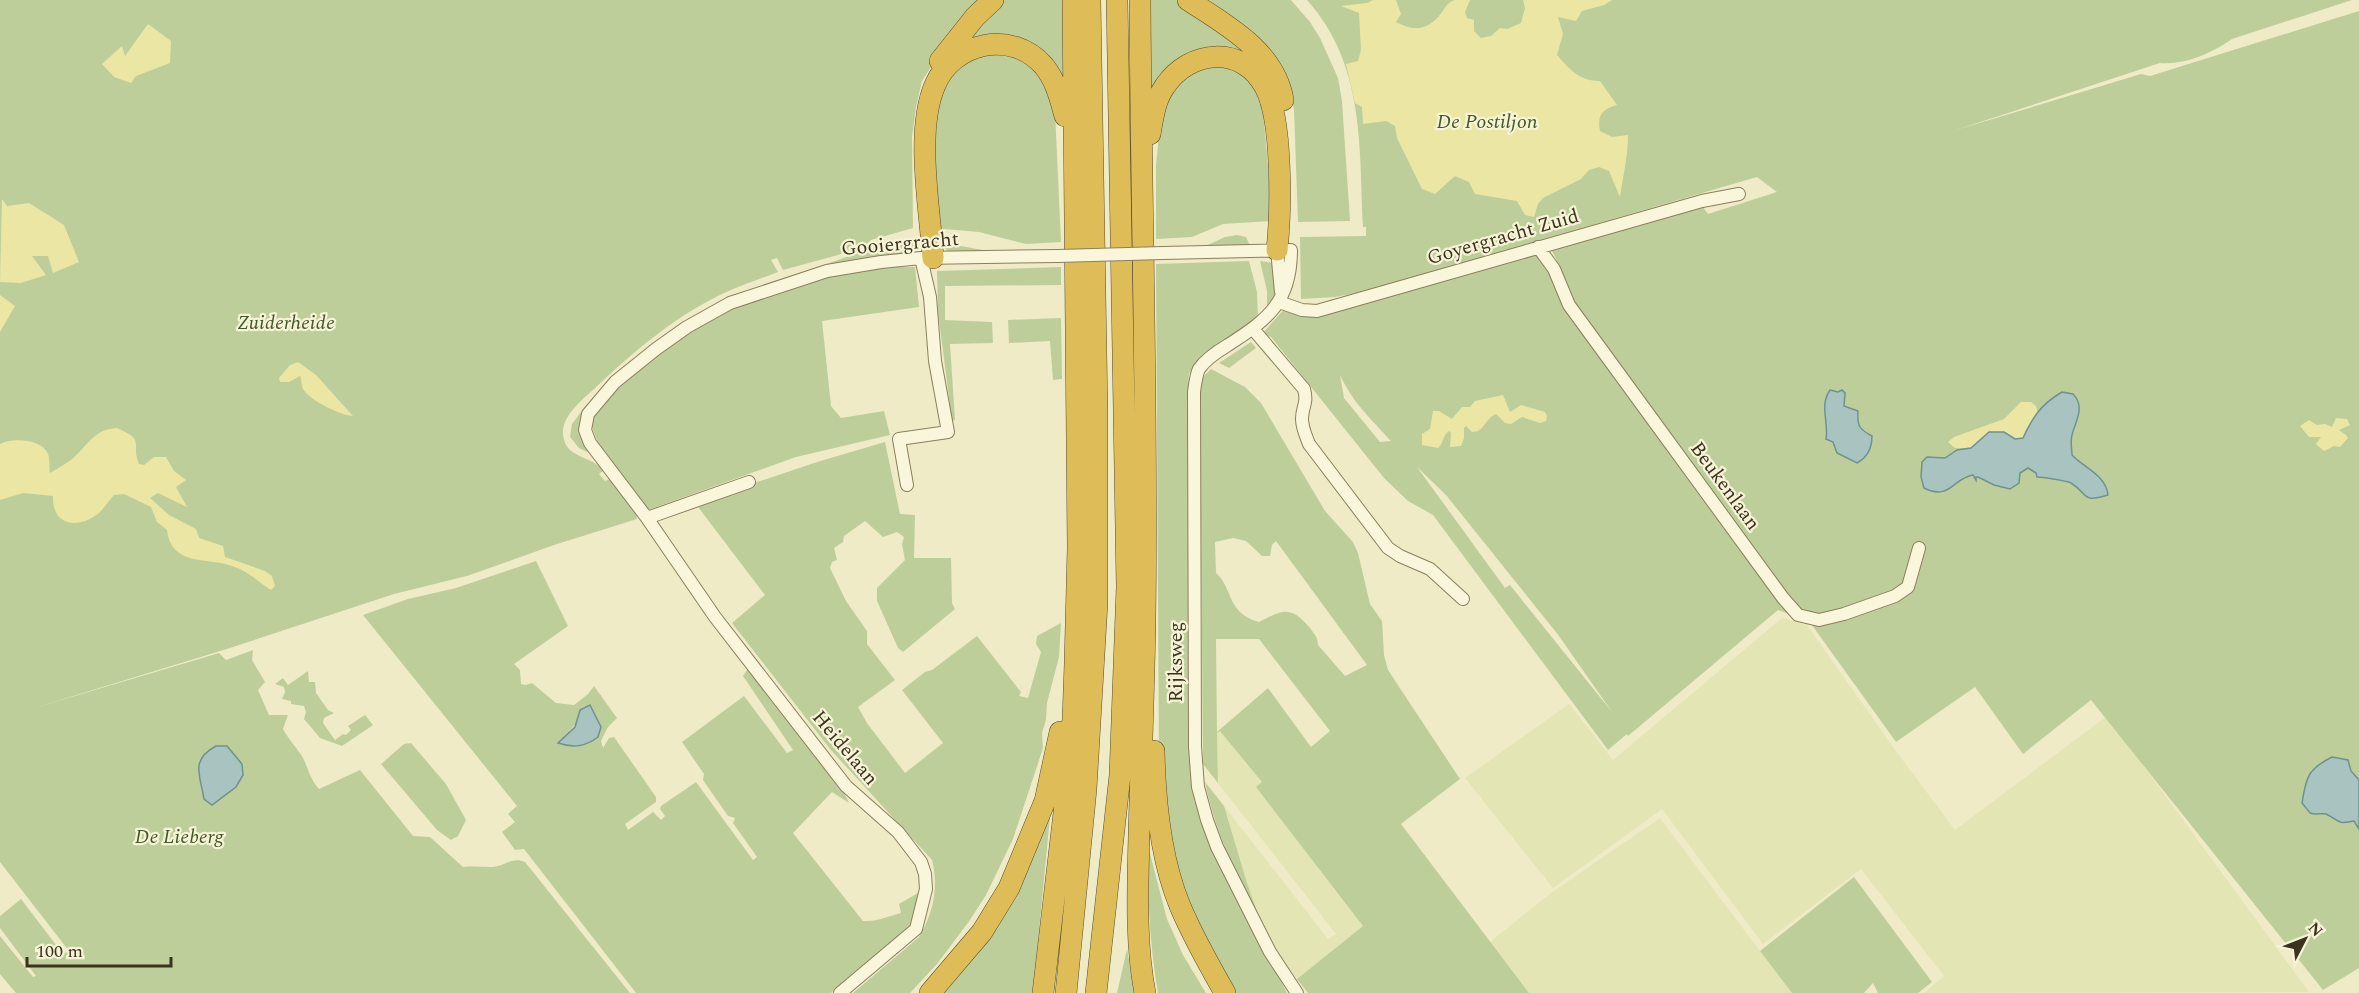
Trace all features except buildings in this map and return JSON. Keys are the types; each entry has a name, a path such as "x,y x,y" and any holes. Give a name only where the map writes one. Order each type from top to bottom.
{"highway":[{"path":"927,258 916,171 918,128 924,89 929,76 941,58 993,0"},
{"path":"1043,993 1073,719 1075,664 1078,525 1073,0"},
{"path":"1066,993 1086,789 1097,603 1097,411 1090,0"},
{"path":"1096,993 1120,775 1127,587 1117,0"},
{"path":"1140,0 1146,398 1145,619 1138,883 1140,970 1145,993"},
{"path":"1188,0 1258,51 1271,68 1282,95 1286,120 1284,250"},
{"path":"927,258 925,170 930,100 941,73 961,54 987,44 1004,44 1024,50 1043,66 1058,88 1073,157"},
{"path":"1141,175 1156,103 1164,87 1174,75 1191,62 1206,57 1225,57 1242,62 1255,72 1266,88 1275,118 1278,213 1284,250"},
{"path":"1145,619 1153,697 1157,800 1164,849 1179,904 1198,945 1225,993"},
{"path":"930,993 982,932 1009,888 1032,836 1045,801 1075,664"}],"street":[{"name":"Goyergracht Zuid","path":"1280,299 1302,310 1317,311 1702,201 1739,194"},
{"name":"Beukenlaan","path":"1538,247 1554,269 1569,305 1783,598 1798,615 1819,620 1844,614 1895,596 1908,587 1919,548"},
{"name":"Gooiergracht","path":"647,518 590,443 585,430 588,414 615,382 656,349 687,327 730,303 827,271 881,262 927,258 1284,250"},
{"path":"1284,250 1289,279 1280,299 1251,331 1304,389 1307,400 1301,417 1309,444 1388,548 1430,569 1463,599"},
{"path":"907,485 899,439 948,432 935,361 927,258"},
{"name":"Rijksweg","path":"1251,331 1198,370 1194,392 1197,777 1207,820 1217,847 1270,952 1297,993"},
{"path":"647,518 749,483"},
{"name":"Heidelaan","path":"647,518 715,617 846,786 898,832 921,862 926,889 916,929 840,993"}],"green space":[{"name":"Zuiderheide","path":"0,0 984,0 942,50 922,81 912,137 913,228 871,240 866,245 838,255 783,270 777,258 771,260 778,272 712,299 676,321 626,360 574,408 564,426 564,441 573,452 599,466 603,471 599,474 605,481 610,479 641,515 636,517 637,519 467,576 394,594 230,648 31,709 219,653 226,660 253,650 252,660 265,682 258,690 269,715 288,715 283,729 303,758 319,789 360,770 413,836 430,837 463,867 496,867 516,860 525,862 630,993 16,993 0,974 0,936 33,977 36,976 0,928 0,916 21,899 63,954 69,951 0,862"},
{"path":"999,0 1064,0 1063,97 1046,64 962,42"},
{"path":"1150,0 1179,0 1262,61 1223,49 1150,100"},
{"path":"1209,0 1291,0 1310,22 1338,78 1342,101 1350,221 1298,222 1294,110 1289,84 1244,26"},
{"name":"De Postiljon","path":"1307,0 2352,0 2232,39 2216,49 2189,60 2160,63 1956,130 2141,74 2150,76 2359,11 2359,968 2323,990 2091,700 2023,754 1975,687 1896,742 1809,621 1778,610 1628,736 1627,734 1608,750 1433,515 1408,501 1384,478 1271,337 1262,334 1285,308 1320,316 1540,252 1547,265 1557,261 1551,249 1702,206 1708,214 1777,192 1757,177 1367,291 1335,297 1301,299 1300,237 1366,236 1366,227 1363,227 1361,166 1355,108 1340,51 1326,25","holes":["1340,375 1357,402 1391,441 1380,442 1344,398","1417,467 1446,495 1559,636 1612,712 1510,585 1505,588"]},
{"path":"1011,52 1042,76 1055,111 1061,242 1026,244 979,232 933,228 932,205 938,96 966,57"},
{"path":"1233,65 1255,87 1263,111 1273,221 1223,224 1192,237 1156,239 1156,166 1159,134 1167,98 1188,71"},
{"path":"1237,235 1246,237 1250,246 1201,248 1225,237"},
{"path":"916,239 917,242 906,254 821,266 888,242"},
{"path":"938,242 1000,253 951,254"},
{"path":"1249,261 1257,292 1258,318 1198,362 1189,374 1192,717 1210,841 1287,993 1228,993 1182,908 1159,765 1156,264"},
{"path":"1260,261 1273,263 1277,290 1267,309 1267,291"},
{"path":"882,267 915,267 919,307 822,321 831,406 841,418 884,411 890,435 796,457 648,510 599,446 592,427 592,418 604,402 660,348 730,306 804,280"},
{"path":"1061,267 1061,285 945,286 945,320 992,322 993,343 950,344 955,420 952,421 938,312 937,271"},
{"path":"1061,318 1062,379 1053,380 1050,341 1009,343 1008,320"},
{"path":"1251,342 1256,348 1229,368 1219,363"},
{"path":"1211,369 1245,387 1261,403 1325,511 1353,542 1358,553 1370,604 1382,621 1384,655 1388,670 1460,779 1401,824 1529,993 1308,993 1297,979 1363,926 1256,787 1262,782 1220,731 1217,733 1218,783 1203,764 1200,388 1203,377","holes":["1233,538 1246,541 1262,556 1270,556 1272,545 1276,541 1367,665 1345,676 1318,645 1317,638 1310,628 1292,613 1281,612 1259,622 1241,613 1222,579 1216,573 1215,542","1216,639 1259,639 1330,731 1311,747 1268,688 1217,732"]},
{"path":"587,404 582,422 595,456 579,448 570,437 572,424"},
{"path":"885,442 900,514 915,515 914,558 951,558 952,603 955,609 903,652 898,648 877,601 877,588 905,560 902,544 904,537 897,532 883,537 865,521 844,536 843,542 834,548 837,560 832,562 830,568 846,601 867,631 867,644 895,680 858,707 867,723 905,773 943,743 902,690 977,636 1021,692 1019,696 1028,698 1041,652 1036,644 1037,636 1061,623 1059,657 1042,733 1043,748 1013,839 986,895 937,964 910,993 853,993 919,937 928,919 935,890 932,860 830,749 732,623 765,595 695,503"},
{"path":"536,561 568,626 514,664 520,670 521,684 532,683 556,703 574,705 594,686 617,718 608,727 601,741 603,748 609,738 614,737 656,797 656,802 625,824 628,830 653,812 661,820 665,816 660,809 661,806 696,782 753,860 757,857 733,823 735,818 728,816 703,780 704,774 682,742 744,696 787,753 793,750 743,676 749,667 840,784 849,803 832,792 793,833 863,921 878,920 901,913 899,904 923,890 921,905 909,930 831,993 636,993 524,849 515,850 502,832 515,822 508,814 517,806 363,615 408,599 456,588","holes":["592,707 598,737 579,745 558,743"]},
{"path":"1782,618 1807,625 1955,830 2107,716 2309,992 1924,993 1944,976 1861,869 1763,944 1662,809 1553,888 1465,778 1569,704 1613,760"},
{"path":"308,671 309,682 315,682 316,693 328,710 334,713 324,718 323,723 335,740 343,734 346,735 351,730 348,726 365,715 373,725 342,746 320,738 304,719 306,712 304,706 291,704 291,701 282,699 285,692 284,687 275,684 283,678 288,685"},
{"path":"1220,730 1262,782 1257,787 1363,926 1297,979 1266,937 1224,806 1328,939 1336,934 1218,783 1217,733"},
{"path":"411,743 446,784 466,820 458,836 451,840 437,830 381,764 404,744"},
{"path":"1205,782 1224,806 1266,937 1223,842"},
{"path":"1050,817 1033,993 942,993 962,972 1015,893"},
{"path":"1660,818 1792,993 1529,993 1490,942 1551,893"},
{"path":"1149,850 1167,919 1183,955 1206,993 1158,993 1150,922"},
{"path":"1854,877 1932,982 1918,993 1878,993 1873,983 1864,993 1792,993 1760,951"},
{"path":"1127,949 1135,993 1117,993"}],"sand":[{"path":"1373,0 1396,0 1401,14 1396,22 1408,27 1419,28 1434,21 1452,1 1470,0 1465,12 1467,18 1474,20 1474,31 1481,38 1491,36 1500,28 1507,29 1521,23 1525,8 1523,0 1612,0 1604,5 1582,11 1576,21 1558,17 1563,34 1557,55 1576,74 1600,81 1617,105 1604,111 1599,125 1600,131 1612,137 1628,135 1620,197 1609,171 1599,167 1589,170 1581,179 1543,198 1538,204 1534,217 1525,215 1517,201 1475,194 1469,182 1455,176 1435,194 1422,189 1397,138 1395,126 1386,121 1363,124 1362,107 1355,103 1346,64 1358,61 1361,50 1359,13 1341,6 1367,3"},
{"path":"148,24 171,41 170,63 136,76 131,83 114,77 102,64 122,46 125,56"},
{"path":"2,199 7,206 29,203 64,225 79,262 53,273 48,256 32,256 46,275 21,283 0,282"},
{"path":"0,295 15,306 0,332"},
{"path":"298,362 316,375 353,416 334,410 312,398 303,389 300,376 289,382 280,382 279,378 290,365"},
{"path":"1503,395 1510,412 1521,405 1545,412 1546,421 1540,423 1522,417 1511,424 1505,423 1496,414 1489,418 1480,430 1472,432 1466,426 1461,446 1450,447 1451,433 1449,431 1438,448 1422,445 1422,434 1430,429 1433,411 1439,411 1452,419 1462,407 1470,407 1475,401"},
{"path":"2021,402 2031,402 2036,406 2038,414 2026,429 2023,438 2012,438 1971,448 1955,448 1948,442 1954,437 2004,419"},
{"path":"2336,418 2347,419 2350,425 2339,430 2348,438 2340,447 2334,446 2324,451 2316,444 2321,437 2309,437 2300,426 2309,420 2317,425 2325,424 2332,427"},
{"path":"117,428 135,440 139,464 144,465 154,457 166,457 174,471 186,480 176,487 187,507 158,493 150,498 169,515 196,529 199,538 223,546 225,557 265,571 272,576 275,586 271,590 235,567 184,556 170,542 167,530 157,522 151,507 124,494 114,495 99,513 83,522 75,523 62,519 57,514 53,496 23,493 0,500 0,444 19,440 39,445 48,454 50,473 71,460 96,435"}],"water":[{"path":"1830,390 1838,392 1842,390 1845,393 1844,406 1858,411 1860,426 1872,436 1869,452 1857,463 1837,453 1833,442 1826,439 1825,402"},
{"path":"2062,392 2073,394 2079,404 2071,438 2072,455 2099,477 2108,495 2089,498 2071,483 2037,477 2036,473 2028,468 2020,473 2019,483 2010,489 1994,485 1978,477 1976,480 1973,475 1940,492 1924,488 1921,477 1922,462 1927,457 1945,458 1957,450 1971,448 1989,432 2004,432 2015,439 2023,438 2038,412"},
{"path":"590,705 601,727 598,737 579,746 558,743 575,727 580,710"},
{"path":"216,746 227,746 242,764 243,775 236,787 212,805 204,799 199,768 203,757"},
{"path":"2332,757 2348,760 2351,771 2359,780 2359,829 2354,821 2341,822 2326,814 2310,813 2302,803 2307,780 2313,770"}],"park label":[{"name":"De Lieberg","path":"179,837"}]}
